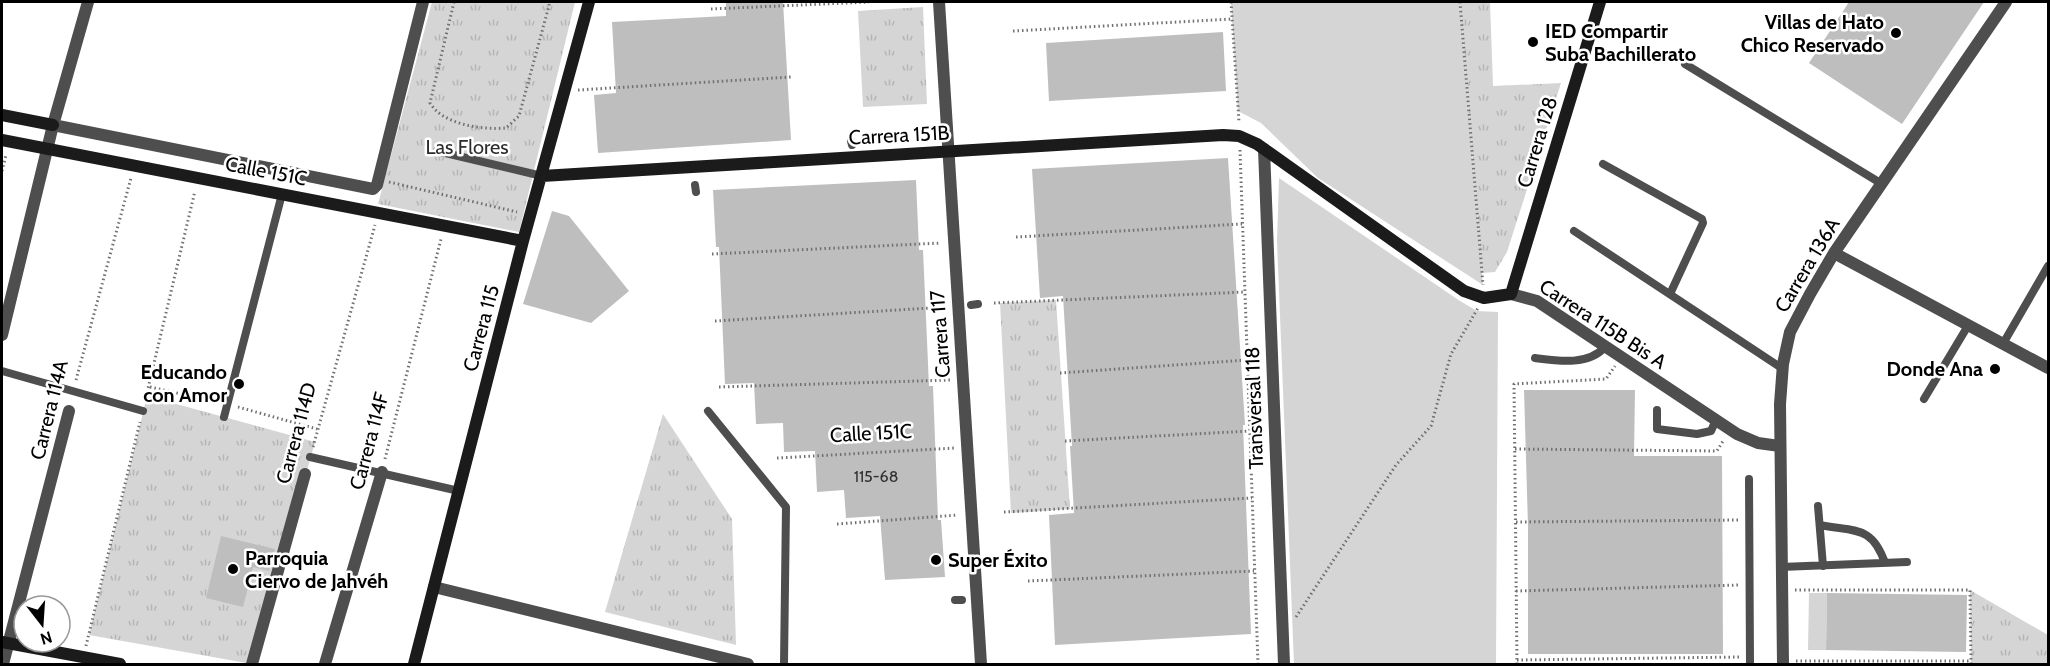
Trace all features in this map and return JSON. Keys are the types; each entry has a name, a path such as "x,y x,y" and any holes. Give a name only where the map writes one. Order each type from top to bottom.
{"street":[{"path":"2,335 53,125 88,2"},
{"path":"376,184 423,2"},
{"name":"Carrera 115","path":"414,664 589,2"},
{"name":"Carrera 117","path":"939,2 981,664"},
{"name":"Carrera 128","path":"1511,294 1600,2"},
{"name":"Carrera 136A","path":"1783,663 1780,446 1783,369 1791,332 1834,253 2006,2"},
{"name":"Calle 151C","path":"2,115 376,184"},
{"name":"Carrera 151B","path":"542,176 1239,136 1261,147"},
{"name":"Calle 151C","path":"2,140 524,241"},
{"path":"1261,147 1464,291 1484,298"},
{"name":"Transversal 118","path":"1261,147 1284,664"},
{"path":"1834,253 2049,368"},
{"name":"Carrera 115B Bis A","path":"1484,298 1511,294 1537,301 1729,429 1758,442 1780,446"},
{"name":"Carrera 114A","path":"3,664 5,642 69,411"},
{"name":"Carrera 114F","path":"325,664 382,472"},
{"name":"Carrera 114D","path":"252,664 306,474"},
{"path":"434,587 748,664"},
{"path":"5,642 120,664"}],"lane":[{"path":"1685,64 1882,184"},
{"path":"437,151 542,176"},
{"path":"1603,164 1702,219 1703,222 1670,294"},
{"path":"224,417 282,194"},
{"path":"1574,231 1783,369"},
{"path":"2004,342 2049,266"},
{"path":"1924,399 1969,324"},
{"path":"1535,358 1577,361 1600,353 1605,348"},
{"path":"2,371 142,411"},
{"path":"1657,410 1657,429 1703,434 1711,431 1716,420"},
{"path":"708,411 786,507 784,664"},
{"path":"310,457 459,491"},
{"path":"1749,479 1750,661"},
{"path":"1818,506 1823,566"},
{"path":"1820,525 1865,533 1873,538 1885,563"},
{"path":"1781,567 1907,562"}],"path":[{"path":"454,2 430,103 435,111 446,119 494,129 506,128 519,116 550,2"},
{"path":"711,9 869,2"},
{"path":"1232,2 1258,664"},
{"path":"1282,624 1292,623 1396,465 1431,426 1451,354 1484,298 1460,2"},
{"path":"1012,31 1232,19"},
{"path":"565,90 791,77"},
{"name":"Carrera 114A","path":"73,390 135,165"},
{"path":"84,658 199,178"},
{"path":"376,184 531,215"},
{"name":"Carrera 114D","path":"310,457 378,213"},
{"path":"1016,237 1242,224"},
{"name":"Carrera 114F","path":"382,472 445,226"},
{"path":"712,254 954,242"},
{"path":"994,303 1245,292"},
{"path":"715,321 958,306"},
{"path":"1621,357 1606,379 1514,384 1517,662 1750,661"},
{"path":"1060,373 1247,360"},
{"path":"718,387 963,380"},
{"path":"1515,449 1718,451 1729,429"},
{"path":"1065,441 1250,431"},
{"name":"Calle 151C","path":"777,458 967,448"},
{"path":"1004,512 1252,498"},
{"path":"837,524 971,514"},
{"path":"1516,522 1750,520"},
{"path":"1028,581 1254,570"},
{"path":"1516,591 1750,585"},
{"path":"1782,590 1970,590 1971,663 1783,663"}],"green space":[{"name":"Las Flores","path":"432,2 575,2 519,232 378,204"},
{"path":"1231,2 1460,2 1483,285 1318,178 1261,123 1238,111"},
{"path":"1460,2 1490,2 1493,86 1561,83 1507,252 1495,272 1482,273"},
{"path":"923,7 927,104 863,107 858,11"},
{"path":"1279,178 1460,301 1477,311 1498,312 1496,664 1294,664 1277,241"},
{"path":"1056,300 1070,509 1011,513 1000,303"},
{"path":"147,396 315,442 252,664 89,635"},
{"path":"663,414 732,519 736,645 605,612"},
{"path":"1970,590 2048,635 2048,664 1971,664"},
{"path":"1809,593 1827,593 1826,650 1808,650"}],"building":[{"path":"726,2 783,2 791,140 598,153 594,95 616,93 612,22 726,16"},
{"name":"Villas de Hato Chico Reservado","path":"1849,2 1984,2 1902,124 1809,63"},
{"path":"1223,32 1226,91 1049,101 1046,43"},
{"path":"1228,158 1245,425 1243,425 1251,634 1055,645 1049,515 1074,513 1070,446 1072,446 1063,296 1040,298 1032,169"},
{"path":"916,180 919,250 923,250 929,386 933,386 938,520 941,520 945,577 885,580 880,516 846,518 844,490 817,492 815,451 784,452 783,423 756,424 754,383 725,384 719,247 716,247 713,190"},
{"path":"552,211 569,216 629,291 591,323 523,304"},
{"path":"1524,390 1635,390 1634,456 1722,456 1723,654 1528,654 1528,526"},
{"name":"Parroquia Ciervo de Jahvéh","path":"221,536 275,549 269,571 253,567 243,607 206,598"},
{"path":"1827,593 1967,595 1966,652 1826,650"}],"place":[{"name":"Villas de Hato Chico Reservado","path":"1896,33"},
{"name":"IED Compartir Suba Bachillerato","path":"1533,42"},
{"name":"Donde Ana","path":"1995,369"},
{"name":"Educando con Amor","path":"239,384"},
{"name":"Super Éxito","path":"936,560"},
{"name":"Parroquia Ciervo de Jahvéh","path":"233,569"}]}
